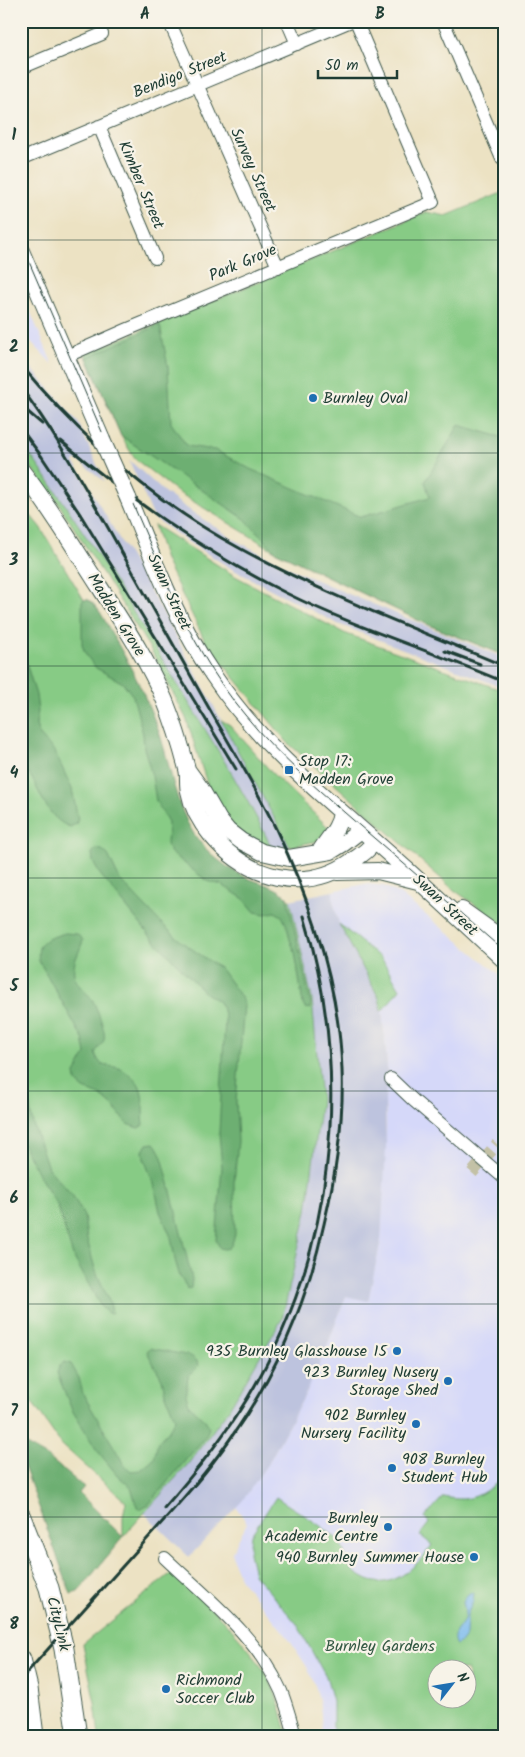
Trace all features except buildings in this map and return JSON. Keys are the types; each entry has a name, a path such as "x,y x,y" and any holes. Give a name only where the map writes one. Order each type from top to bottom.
{"highway":[{"name":"CityLink","path":"21,1517 49,1588 64,1649 77,1736"},
{"path":"21,1659 28,1688 34,1736"}],"main road":[{"name":"Swan Street","path":"21,251 178,614 213,676 243,717 278,755 504,960"},
{"name":"Madden Grove","path":"21,470 52,510 142,656 165,701 188,771 189,791 201,821 211,835 238,859 265,874 283,879 311,879 335,872 359,856 374,842"},
{"name":"Madden Grove","path":"188,771 201,788 208,804 228,831 241,841 262,852 289,858 320,853 344,843 361,830"},
{"path":"320,853 336,829 341,813"},
{"path":"335,872 378,871 413,876"},
{"name":"Swan Street","path":"413,876 504,940"}],"street":[{"name":"Survey Street","path":"169,21 278,267"},
{"path":"287,21 297,44"},
{"name":"Park Grove","path":"67,356 433,202 356,21"},
{"path":"443,21 502,159"},
{"name":"Bendigo Street","path":"21,158 198,86 343,23"},
{"path":"21,68 102,34"},
{"name":"Kimber Street","path":"99,126 154,258"},
{"path":"391,1079 504,1178"},
{"path":"165,1558 235,1623 250,1640 281,1690 295,1736"}],"shaded area":[{"path":"21,290 53,365 21,331"},
{"path":"21,356 78,422 104,481 78,460 74,462 166,618 290,847 273,850 250,805 186,698 51,483 21,442"},
{"path":"129,460 164,492 237,541 287,567 346,593 504,658 504,688 338,624 232,569 154,518"},
{"path":"365,884 383,886 401,895 504,978 504,1736 322,1736 319,1699 307,1667 286,1635 241,1580 233,1561 232,1552 247,1523 236,1507 270,1460 307,1391 346,1296 368,1300 381,1239 387,1066 382,1011 379,998 339,924 333,901 333,891"},
{"path":"333,891 333,901 339,924 379,998 387,1066 385,1100 386,1147 381,1239 368,1301 346,1296 307,1391 270,1460 243,1500 189,1557 144,1513 188,1464 229,1409 282,1319 307,1211 321,1100 312,999 290,900"}],"green space":[{"path":"504,192 504,655 426,624 275,551 176,491 135,459 121,436 85,354 427,212 446,216"},
{"path":"160,325 168,367 171,423 187,446 215,450 250,469 361,517 430,497 425,482 459,425 504,438 504,655 426,624 275,551 245,519 121,436 87,357"},
{"path":"21,442 76,521 128,604 234,777 273,850 236,832 210,793 186,718 151,650 57,501 21,454"},
{"path":"21,504 40,527 115,651 142,703 183,825 208,858 244,886 290,900 312,999 321,1100 307,1211 282,1319 229,1409 188,1464 123,1537 123,1516 126,1502 61,1444 21,1386"},
{"path":"154,525 235,576 344,633 504,691 504,925 454,890 288,743 206,643 165,560"},
{"path":"87,599 95,605 104,618 145,697 161,738 178,800 194,834 212,855 226,866 250,879 275,888 287,897 311,1003 310,1009 305,1008 303,1005 295,952 282,916 275,912 265,914 255,912 244,899 222,885 207,881 171,853 167,845 168,822 156,801 152,776 144,748 143,734 133,696 123,683 96,668 86,655 82,645 82,601"},
{"path":"21,646 36,695 38,711 36,725 39,734 55,752 72,789 78,819 76,824 70,827 62,823 51,813 21,760"},
{"path":"221,720 230,725 274,775 329,828 317,841 290,847"},
{"path":"96,849 102,850 108,855 120,880 162,924 182,942 221,969 241,997 244,1005 236,1101 238,1141 234,1183 235,1234 229,1248 220,1248 216,1240 222,1167 219,1133 225,1019 222,1007 218,1001 205,993 150,936 99,873 93,862 92,853"},
{"path":"339,924 382,959 400,989 382,1011 379,998"},
{"path":"65,933 77,934 83,940 75,961 74,974 79,985 92,999 103,1026 105,1037 95,1053 97,1058 102,1065 115,1067 128,1073 136,1080 140,1087 144,1125 138,1128 127,1124 113,1106 100,1095 84,1089 76,1082 75,1073 86,1054 83,1039 39,961 38,954 39,948 44,941"},
{"path":"21,1062 33,1124 48,1168 73,1196 84,1216 87,1239 95,1269 110,1303 111,1314 101,1307 73,1256 57,1205 21,1141"},
{"path":"154,1143 160,1152 163,1162 192,1279 191,1288 188,1289 180,1277 171,1237 160,1212 154,1184 144,1159 143,1151 147,1144"},
{"path":"149,1348 191,1356 197,1361 198,1366 188,1377 186,1395 189,1405 206,1421 209,1428 206,1436 149,1504 140,1509 137,1507 131,1487 118,1476 96,1449 72,1410 57,1373 60,1365 65,1362 71,1364 79,1378 83,1394 125,1466 131,1471 141,1470 154,1459 158,1442 169,1430 175,1419 162,1379 147,1352"},
{"path":"21,1442 49,1458 84,1487 79,1493 123,1537 78,1592 71,1594 21,1458"},
{"name":"Burnley Gardens","path":"504,1478 504,1736 333,1736 333,1701 327,1679 297,1624 254,1574 249,1553 251,1535 276,1497 315,1522 337,1539 354,1572 372,1581 382,1582 402,1576 419,1562 432,1545 420,1535 429,1523 425,1517 443,1497 462,1499 482,1493"},
{"path":"174,1571 250,1650 270,1681 288,1736 99,1736 95,1703 83,1644"}],"water":[{"path":"469,1593 474,1593 467,1615 466,1635 456,1645 454,1638 464,1619 463,1602"}],"tunnel":[{"path":"472,1173 497,1144"}],"tram line":[{"path":"21,243 169,588 185,622 212,670 233,701 300,773 504,951"}],"railway":[{"path":"21,365 44,392 95,444 150,490 210,531 273,566 305,581 371,611 504,666"},
{"path":"21,388 56,438 77,473 259,795 276,829 301,887 321,946 335,1008 342,1070 342,1109 335,1167 317,1253 309,1282 288,1337 262,1389 247,1415 198,1481 21,1679"},
{"path":"21,406 42,424"},
{"path":"21,429 80,514 236,769"},
{"path":"61,441 113,483 169,524 257,578 339,617 504,682"},
{"path":"445,651 480,664"},
{"path":"164,1508 208,1455 247,1399 277,1343 300,1285 317,1225 327,1164 331,1102 328,1039 319,977 304,916"}],"place":[{"name":"Burnley Oval","path":"313,398"},
{"name":"Stop 17: Madden Grove","path":"289,770"},
{"name":"935 Burnley Glasshouse 15","path":"397,1351"},
{"name":"923 Burnley Nusery Storage Shed","path":"448,1381"},
{"name":"902 Burnley Nursery Facility","path":"416,1424"},
{"name":"908 Burnley Student Hub","path":"392,1468"},
{"name":"Burnley Academic Centre","path":"388,1527"},
{"name":"940 Burnley Summer House","path":"474,1557"},
{"name":"Richmond Soccer Club","path":"166,1689"}]}
